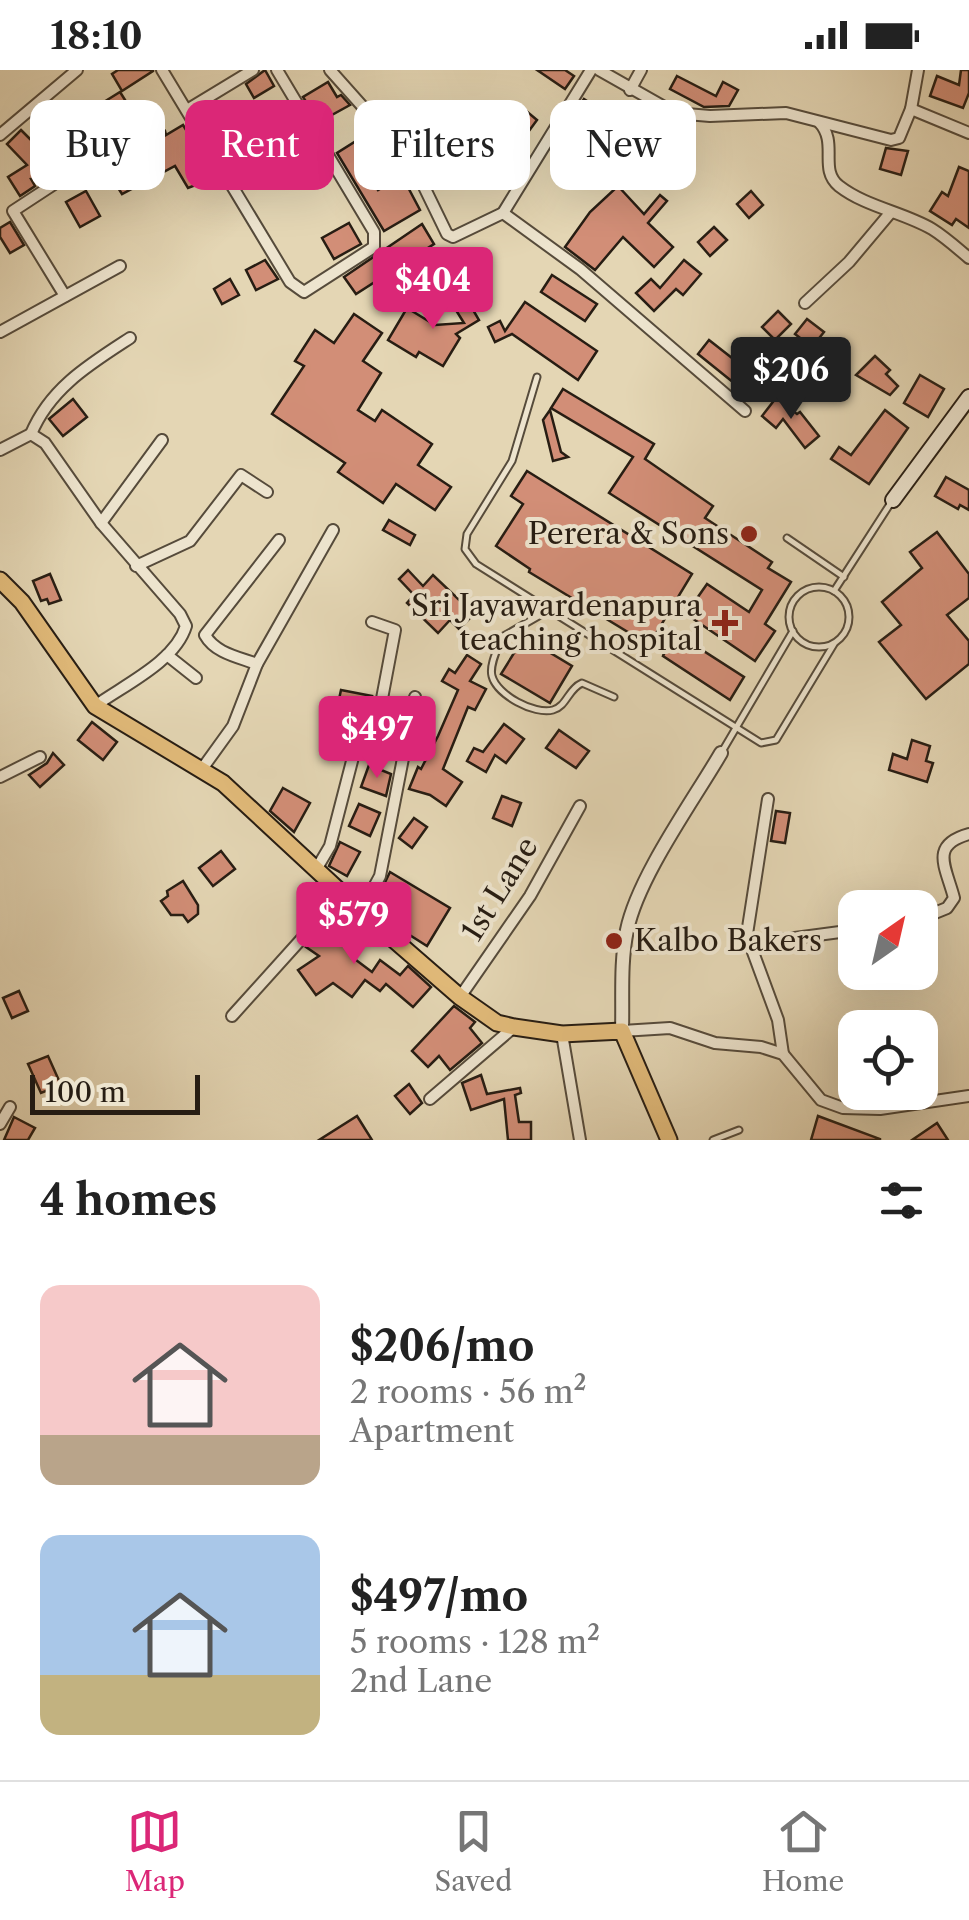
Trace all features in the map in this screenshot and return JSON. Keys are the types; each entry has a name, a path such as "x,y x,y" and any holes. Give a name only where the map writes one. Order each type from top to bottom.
{"main road":[{"path":"894,500 969,397"},
{"path":"0,580 22,602 95,706 223,784 460,997 497,1023 514,1027 562,1034 622,1032 670,1140"}],"street":[{"path":"0,135 77,70"},
{"path":"162,70 185,107"},
{"path":"204,100 253,70"},
{"path":"277,70 295,100"},
{"path":"330,70 412,162 452,237 503,213 595,70 676,113 786,113 891,140 899,138 911,109 918,70"},
{"path":"630,90 641,70"},
{"path":"911,109 969,133"},
{"path":"818,122 828,132 827,162 840,186 931,228 969,258"},
{"path":"235,190 290,282 304,292 309,291 374,248 376,242 374,232 334,165"},
{"path":"44,190 13,210 65,296"},
{"path":"805,303 849,262 891,212"},
{"path":"503,213 580,269 744,411"},
{"path":"0,332 120,266"},
{"path":"0,450 31,434 41,411 60,390 84,368 130,338"},
{"path":"31,434 45,443 101,522 186,626 182,638 166,655 95,706"},
{"path":"101,522 162,440"},
{"path":"136,566 190,541 240,475 267,492"},
{"path":"202,769 232,726 257,664 333,530"},
{"path":"257,664 221,651 205,635 279,540"},
{"path":"317,868 330,846 359,734 377,725 395,630 372,622"},
{"path":"166,655 196,678"},
{"path":"361,911 380,876 415,697"},
{"path":"722,752 637,895 625,948 622,1032 670,1028 715,1043 761,1047 783,1054"},
{"path":"0,777 40,757"},
{"path":"768,799 747,934 778,1020 783,1054 821,1100 843,1108 880,1110 969,1096"},
{"name":"1st Lane","path":"460,997 530,896 580,806"},
{"path":"938,912 948,908 954,898 944,846 951,839 969,834"},
{"path":"232,1016 342,894"},
{"path":"750,944 838,932"},
{"path":"430,1099 514,1031 514,1027"},
{"path":"562,1034 580,1140"},
{"path":"0,1124 10,1107"}],"lane":[{"path":"537,377 512,461 467,534 465,548 476,564 548,610 735,727 761,743 776,740 841,638 849,622 847,604 834,591 816,588 798,596 790,612 792,631 735,727 722,752"},
{"path":"834,591 894,500"},
{"path":"787,538 844,577"},
{"path":"548,610 502,637 490,671 494,683 535,710 552,710 582,683 614,696"},
{"path":"792,631 806,644 834,644"},
{"path":"713,1140 738,1130"}],"building":[{"path":"118,70 153,71 122,91 112,74"},
{"path":"265,70 274,86 254,98 246,84"},
{"path":"537,70 565,70 574,76 565,89"},
{"path":"961,70 969,70 969,93 963,108 930,96 937,76 959,85"},
{"path":"677,76 716,96 723,82 738,90 729,106 704,107 670,89"},
{"path":"328,82 337,97 341,95 350,105 334,114 334,100 303,97"},
{"path":"120,92 125,100 107,100"},
{"path":"183,125 185,128 185,183 175,166 165,171 165,131 166,135"},
{"path":"21,130 30,139 30,189 20,196 8,177 27,165 7,144"},
{"path":"354,142 354,181 337,153"},
{"path":"886,148 908,151 901,175 880,169"},
{"path":"959,167 969,171 969,228 956,219 952,225 930,211 942,192 948,196"},
{"path":"359,190 409,190 420,210 384,231"},
{"path":"614,190 622,190 644,214 660,195 667,201 648,223 673,247 654,267 623,237 595,270 565,247 590,212"},
{"path":"86,191 100,216 80,227 66,202"},
{"path":"751,191 763,205 749,218 737,204"},
{"path":"10,222 24,245 10,253 0,237 0,228"},
{"path":"349,223 361,244 334,259 322,238"},
{"path":"422,224 434,244 356,294 344,277"},
{"path":"714,227 727,240 710,256 698,242"},
{"path":"265,260 278,279 256,290 246,270"},
{"path":"684,260 701,274 683,295 676,289 654,311 636,293 651,279 660,288"},
{"path":"552,275 597,304 585,321 541,292"},
{"path":"230,279 239,295 222,304 214,289"},
{"path":"462,291 479,320 456,334 460,338 443,366 419,352 416,357 388,340 407,308 435,325 464,323 449,299"},
{"path":"525,302 597,351 578,380 512,334 495,342 488,327 500,321 505,331"},
{"path":"778,311 791,324 775,340 762,327"},
{"path":"354,314 382,333 363,361 381,373 358,410 375,421 382,410 432,444 418,465 451,487 435,510 396,484 383,503 338,472 345,463 272,414 304,366 295,361 315,330 334,343"},
{"path":"807,319 824,332 812,347 795,334"},
{"path":"709,340 746,369 734,383 698,354"},
{"path":"875,356 890,370 886,374 898,386 890,395 856,375"},
{"path":"920,375 944,389 928,417 904,403"},
{"path":"563,389 654,444 645,459 713,506 705,518 772,562 768,568 791,582 765,624 775,631 755,661 686,614 707,584 749,612 762,590 609,493 633,457 551,408"},
{"path":"776,398 797,414 800,412 819,436 805,448 783,419 776,428 762,416"},
{"path":"73,399 87,417 63,436 49,419"},
{"path":"550,410 561,452 568,457 553,461 543,420"},
{"path":"885,410 908,428 869,484 831,459 839,447 851,455"},
{"path":"527,471 692,574 655,635 666,642 674,632 744,677 730,700 664,654 529,572 496,546 523,504 511,496"},
{"path":"946,477 969,490 969,510 960,505 958,509 935,496"},
{"path":"389,520 415,535 410,545 383,530"},
{"path":"937,532 969,574 969,598 947,615 969,641 969,664 926,699 879,642 901,625 882,602 922,568 910,552"},
{"path":"408,570 423,586 433,575 474,614 459,629 450,620 438,633 407,603 414,595 399,579"},
{"path":"50,574 61,600 49,604 47,599 41,601 33,581"},
{"path":"524,637 572,666 550,703 501,674"},
{"path":"467,655 481,664 470,681 486,689 475,710 468,707 443,769 462,782 446,806 430,795 409,789 458,690 442,681 449,669 455,673"},
{"path":"341,690 372,696 366,720 360,724 335,718"},
{"path":"92,722 117,742 103,760 78,740"},
{"path":"504,724 524,739 506,763 495,755 486,772 467,761 474,748 483,752"},
{"path":"559,730 589,751 576,768 546,748"},
{"path":"912,740 930,746 926,761 933,763 927,782 889,770 893,754 907,759"},
{"path":"53,753 64,765 40,787 29,775 47,763"},
{"path":"369,765 391,774 386,796 361,787"},
{"path":"283,788 310,803 294,832 270,811"},
{"path":"502,796 521,803 512,826 493,818"},
{"path":"359,804 380,813 370,836 349,826"},
{"path":"776,811 790,813 785,843 771,841"},
{"path":"414,818 427,827 412,848 399,838"},
{"path":"340,842 360,852 347,876 329,866"},
{"path":"221,851 235,869 213,886 199,868"},
{"path":"390,872 450,908 427,946 373,907"},
{"path":"183,881 198,905 198,914 188,922 183,915 171,915 161,901 168,896 167,891"},
{"path":"332,918 364,940 352,957 372,972 380,960 400,975 408,966 431,987 413,1007 386,984 380,991 365,980 352,997 333,983 316,995 298,970 319,956 306,947"},
{"path":"19,991 28,1011 12,1018 3,998"},
{"path":"454,1006 475,1022 470,1028 482,1043 450,1070 439,1056 428,1067 412,1051"},
{"path":"48,1056 61,1085 41,1093 28,1064"},
{"path":"481,1075 487,1094 520,1088 521,1093 515,1095 519,1122 531,1122 531,1140 508,1140 504,1099 471,1110 462,1083"},
{"path":"409,1084 422,1103 410,1114 395,1096"},
{"path":"357,1116 372,1140 319,1140"},
{"path":"818,1116 880,1139 880,1140 811,1140"},
{"path":"14,1117 35,1128 28,1140 4,1140"},
{"path":"937,1123 948,1140 912,1140"}],"place":[{"name":"Perera & Sons","path":"749,534"},
{"name":"Sri Jayawardenapura teaching hospital","path":"725,623"},
{"name":"Kalbo Bakers","path":"614,941"}]}
